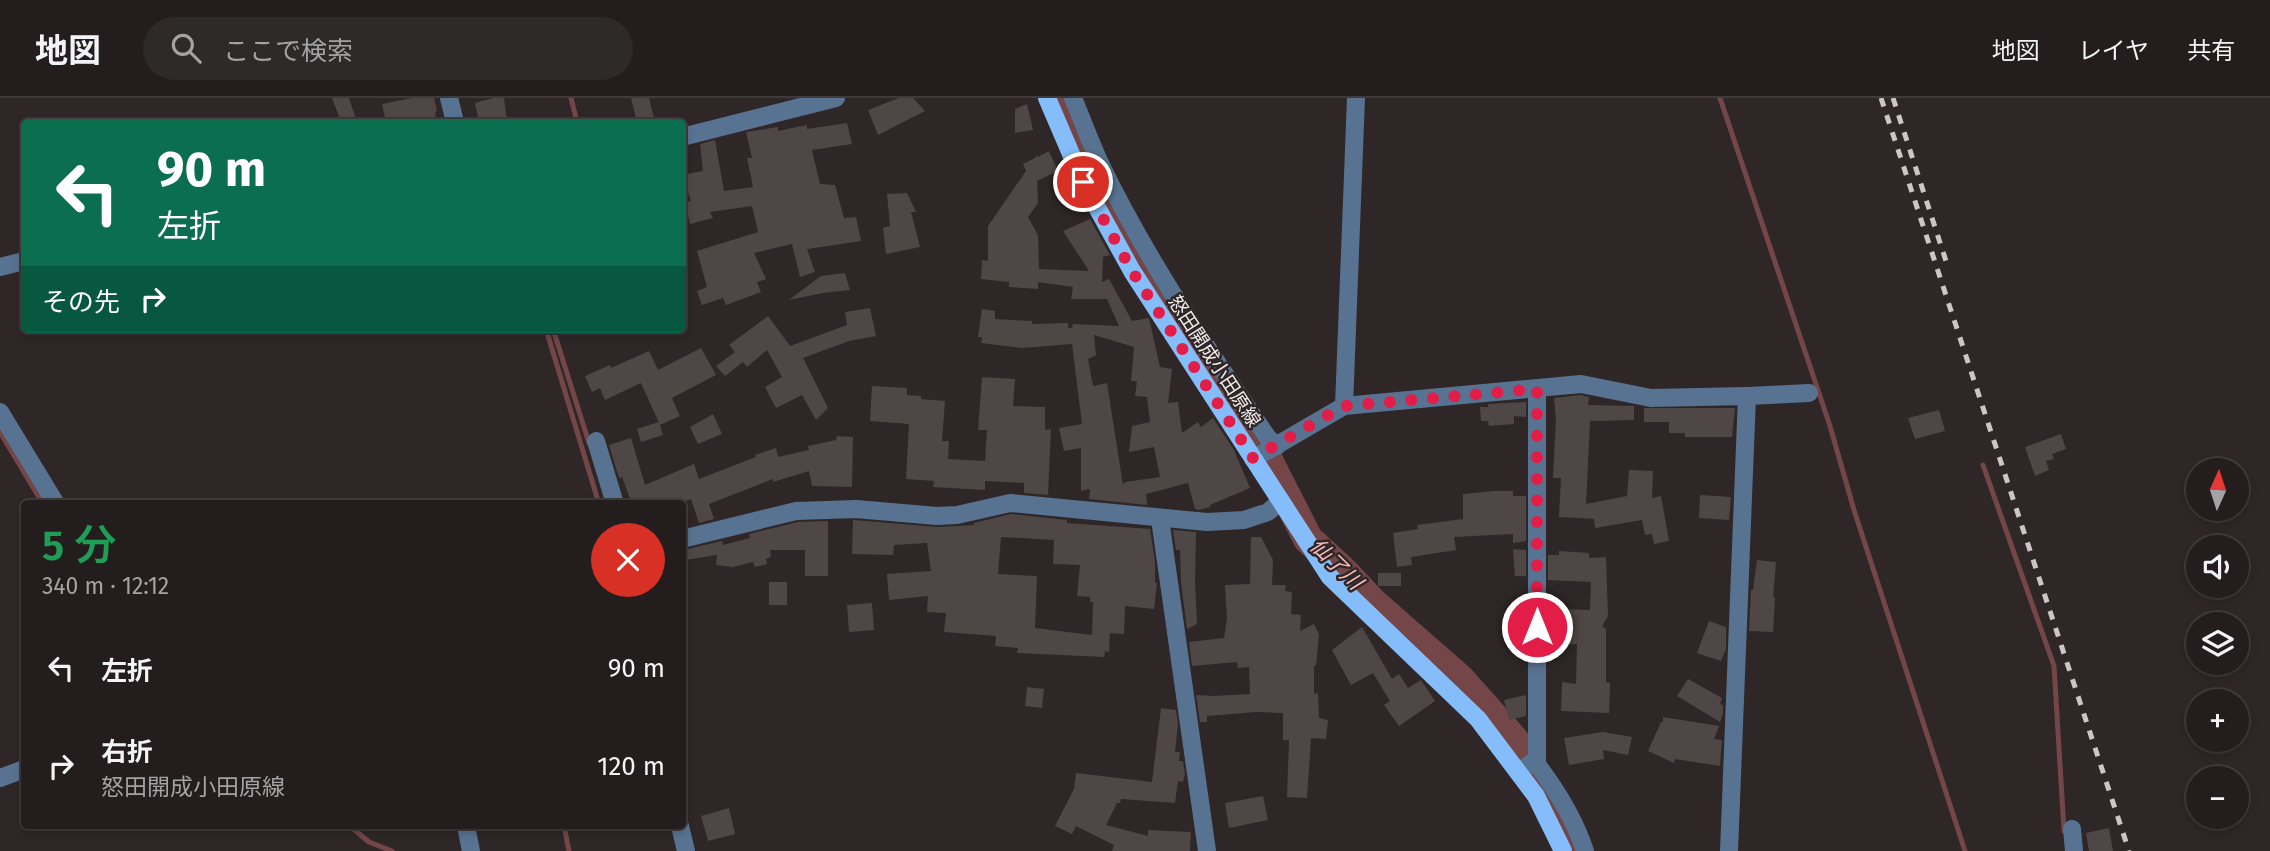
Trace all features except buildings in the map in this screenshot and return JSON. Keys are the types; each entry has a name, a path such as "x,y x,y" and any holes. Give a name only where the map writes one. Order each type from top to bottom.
{"main road":[{"name":"怒田開成小田原線","path":"1047,98 1083,182 1132,271 1330,578 1478,719 1536,796 1563,851"}],"street":[{"path":"449,98 454,119"},
{"path":"686,137 781,105 835,98"},
{"path":"1073,98 1100,162 1143,240 1199,335 1268,438 1277,446"},
{"path":"1344,406 1356,98"},
{"path":"0,267 21,262"},
{"path":"1253,458 1344,406 1581,384 1651,398 1809,393"},
{"path":"1519,772 1538,759 1537,389"},
{"path":"1729,851 1747,396"},
{"path":"0,412 54,500"},
{"path":"596,441 614,500"},
{"path":"686,538 796,511 856,509 937,516 957,515 1010,503 1207,522 1244,520 1268,512 1281,501"},
{"path":"1160,519 1206,851"},
{"path":"1535,762 1573,818 1585,851"},
{"path":"0,779 21,770"},
{"path":"467,829 471,851"},
{"path":"681,829 685,851"},
{"path":"2072,829 2074,851"}],"waterway":[{"path":"571,98 576,119"},
{"name":"仙了川","path":"1060,98 1095,182 1180,325 1253,431 1308,539 1372,602 1460,679 1514,740 1565,824 1574,851"},
{"path":"1720,98 1830,426 1854,510 1965,851"},
{"path":"547,333 598,500"},
{"path":"554,333 589,443"},
{"path":"0,432 41,500"},
{"path":"1983,465 2054,666 2064,831"},
{"path":"354,829 369,842 392,851"},
{"path":"565,829 569,851"}],"railway":[{"path":"1881,98 2129,851"},
{"path":"1893,98 1946,261"}],"route":[{"path":"1083,182 1132,271 1253,458 1344,406 1537,389 1537,627"}]}
